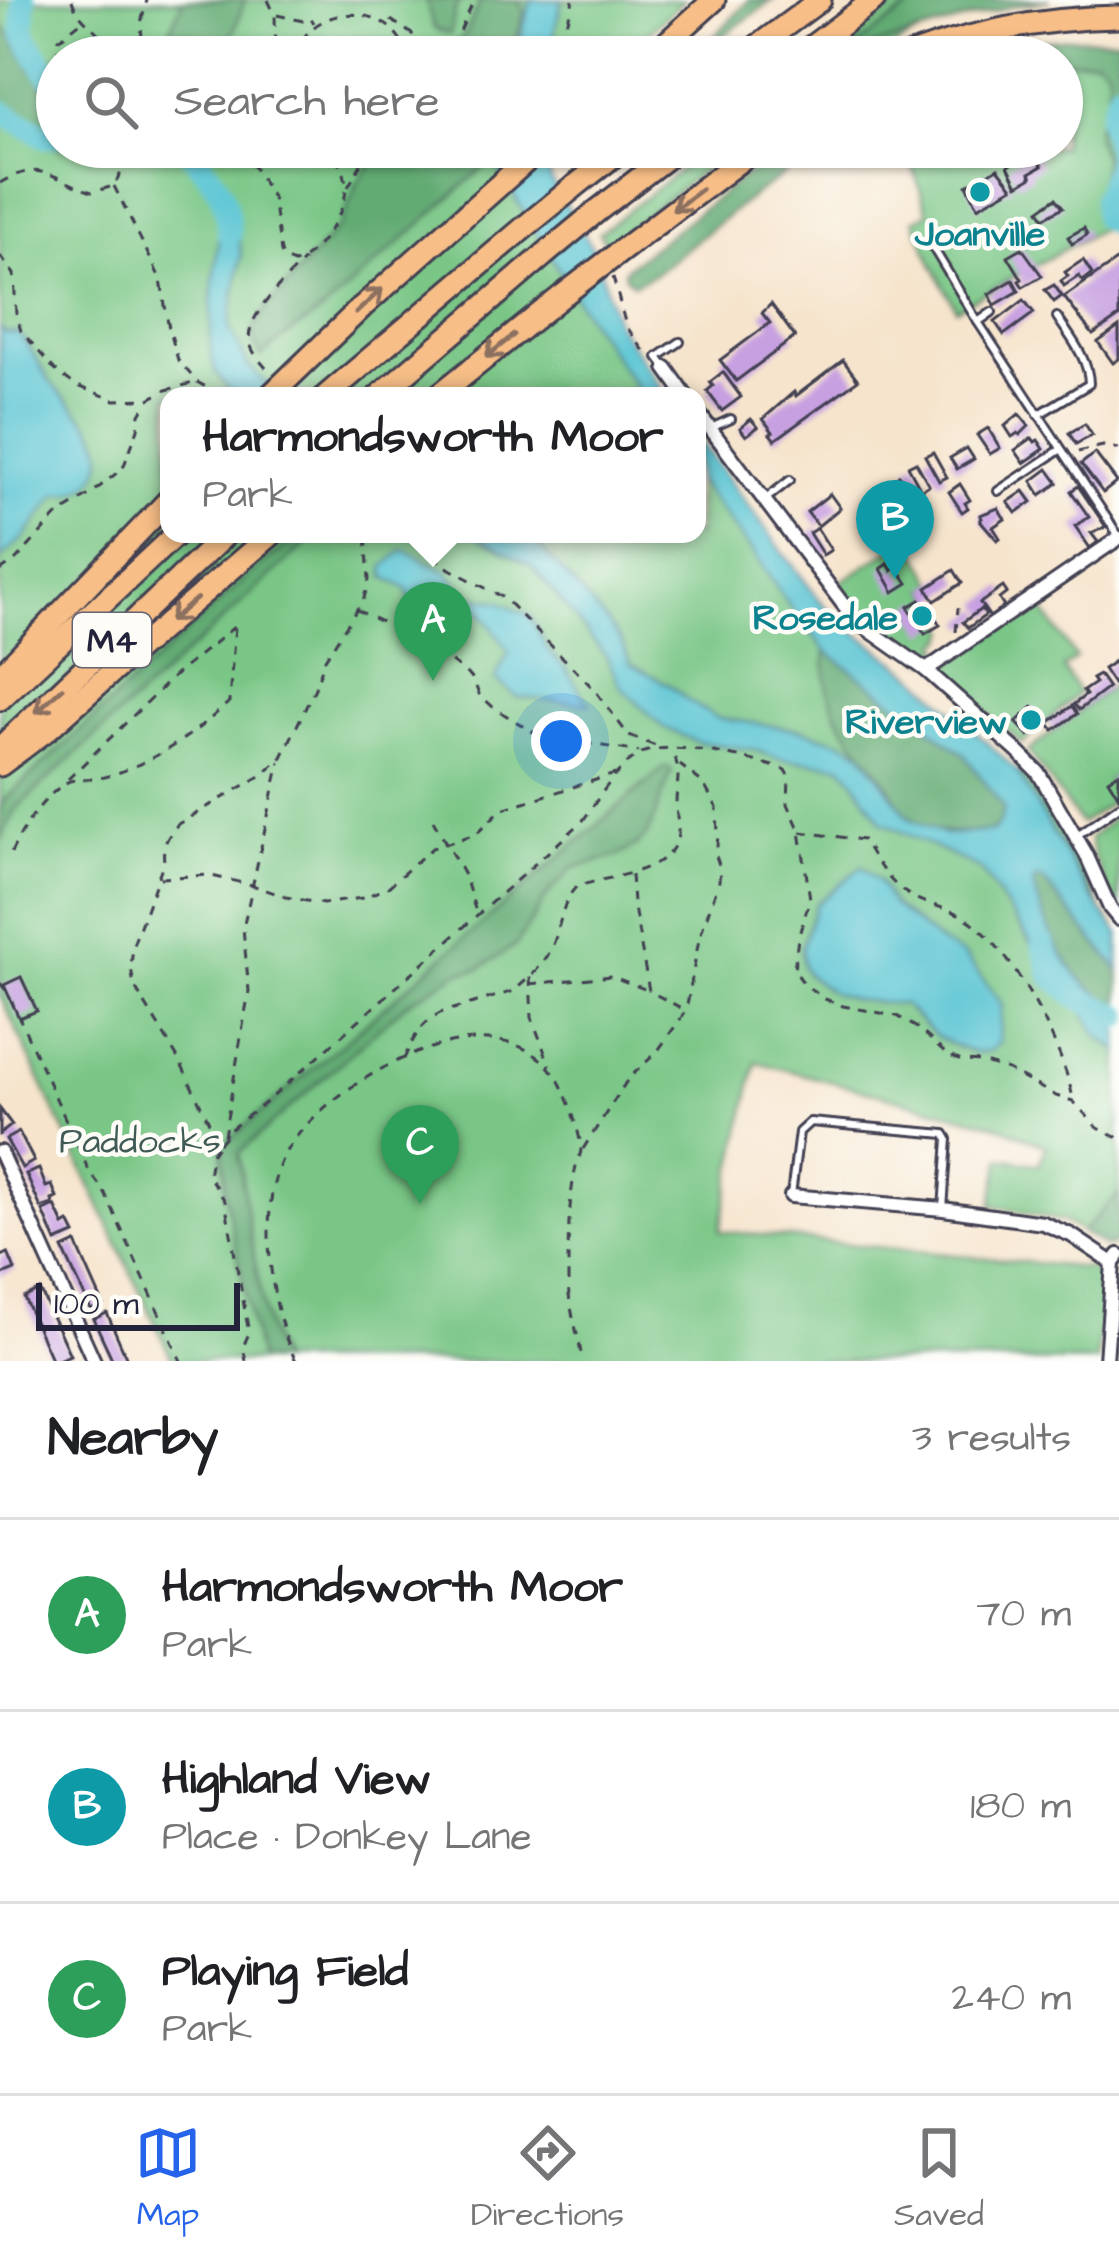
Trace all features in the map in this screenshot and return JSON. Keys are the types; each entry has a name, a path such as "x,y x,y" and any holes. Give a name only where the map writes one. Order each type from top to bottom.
{"highway":[{"path":"674,36 714,0"},
{"path":"771,36 820,0"},
{"path":"826,36 874,0"},
{"path":"974,36 1073,19 1119,17"},
{"path":"274,382 517,168"},
{"path":"337,387 599,168"},
{"path":"390,387 653,168"},
{"path":"450,387 730,168"},
{"path":"0,676 160,509"},
{"name":"M4","path":"0,699 166,543"},
{"name":"M4","path":"0,748 216,543"},
{"path":"0,765 48,729 262,543"}],"street":[{"path":"666,368 680,387"},
{"path":"706,423 855,620 926,670 1037,772 1087,854 1119,919"},
{"path":"926,670 1119,539"},
{"path":"0,1152 92,1360"},
{"path":"791,1196 943,1209 1043,1223 1071,1234 1116,1259 1106,1361"}],"lane":[{"path":"929,241 1119,539"},
{"path":"978,322 992,312"},
{"path":"1038,415 1089,384 1084,361 1057,316"},
{"path":"666,368 658,357 680,342"},
{"path":"710,429 731,419"},
{"path":"998,490 1060,450"},
{"path":"764,501 790,480"},
{"path":"1076,836 1119,806"},
{"path":"791,1196 799,1132 811,1122 945,1134 943,1209"}],"path":[{"path":"72,0 83,20 104,36"},
{"path":"142,36 147,0"},
{"path":"268,0 275,15 276,36"},
{"path":"457,36 473,0"},
{"path":"564,36 573,0"},
{"path":"302,36 327,14 354,7"},
{"path":"275,15 303,21 309,17 314,23"},
{"path":"401,36 387,17 417,36"},
{"path":"61,36 83,20"},
{"path":"303,21 307,29"},
{"path":"0,182 32,169 44,170 92,192 114,186 124,168"},
{"path":"255,168 273,199 284,259 294,263 305,259"},
{"path":"343,168 346,190"},
{"path":"274,382 249,341 251,326 335,223 359,168"},
{"path":"114,186 161,280 178,360 206,387"},
{"path":"0,256 17,284 16,315 22,331 55,370 75,385 115,400 149,399 160,393"},
{"path":"178,387 197,382"},
{"path":"0,571 58,515 123,468 149,399"},
{"path":"1066,459 1089,448 1119,449"},
{"path":"224,1138 249,991 243,928 282,757 325,659 357,610 369,580 367,543"},
{"path":"416,543 505,598 594,689 629,736 668,749 703,783 717,808 719,880 699,939 686,1011 657,1052 628,1079 574,1171 568,1281 582,1361"},
{"path":"956,632 958,608"},
{"path":"357,610 432,647 472,678 478,694 494,708 538,735 641,752 689,748 784,770 789,777 788,804 800,831 810,899 794,970 805,985 843,1006 897,1016 947,1054 1008,1070 1073,1101 1098,1128 1119,1138"},
{"path":"11,853 23,825 66,781 174,676 235,626 229,702 198,731 106,777 66,781"},
{"path":"246,1361 243,1347 249,1333 225,1201 208,1175 212,1153 582,822 617,774 641,752"},
{"path":"219,1143 134,986 133,945 164,861 167,837 178,824 265,774 282,757"},
{"path":"403,1060 429,1019 514,992 530,976 548,957 570,893 588,882 659,861 675,847 680,765"},
{"path":"157,878 207,875 323,904 362,898 388,888 432,848 476,835 502,809 617,774"},
{"path":"433,820 465,877 477,914"},
{"path":"800,831 863,840 885,874 910,896 965,917 1001,950 1050,1032 1070,1078 1073,1101"},
{"path":"631,873 649,991"},
{"path":"530,976 532,1018 562,1087 582,1151"},
{"path":"530,984 610,976 686,1011"},
{"path":"0,983 89,1171 104,1191 181,1361"},
{"path":"296,1361 284,1335 270,1256 268,1210 274,1177 286,1150 308,1120 354,1083 452,1043 489,1038 515,1045 553,1074"}],"green space":[{"name":"Paddocks","path":"0,0 684,0 645,36 36,36 36,168 497,168 589,320 636,387 160,387 160,543 706,543 706,492 788,604 904,712 981,870 1053,976 1081,999 1099,1036 1119,1051 1119,1237 1112,1246 1105,1247 1065,1222 992,1205 1001,1158 1039,1165 1046,1146 997,1125 756,1062 720,1231 1105,1270 1097,1361 173,1361 0,995"},
{"path":"183,0 245,0 232,36 167,36"},
{"path":"426,0 461,0 450,34 434,29"},
{"path":"481,0 518,0 525,11 517,36 463,36"},
{"path":"749,0 773,0 723,36 715,36"},
{"path":"905,0 921,0 871,36 856,36"},
{"path":"921,0 1050,0 909,36 870,36"},
{"path":"0,20 36,76 36,123 0,100"},
{"path":"1083,38 1119,39 1119,227 1104,214 1108,188 1100,176 1104,158 1097,138 1108,95 1108,69 1097,59 1083,60"},
{"path":"1097,59 1109,69 1108,97 1100,115 1104,165 1100,176 1107,186 1104,218 1112,223 956,309 914,220 928,213 913,168 1083,168 1083,60"},
{"path":"368,168 483,168 326,308 261,357 253,329 340,225"},
{"path":"683,168 707,168 607,245 599,233"},
{"path":"755,168 794,168 653,275 634,284 625,277 627,267"},
{"path":"908,538 935,583 927,589 949,630 939,643 942,649 926,661 860,615 836,585"},
{"path":"288,543 307,543 16,809 0,840 0,804"},
{"path":"1039,604 1076,658 1063,668 1079,693 1022,744 944,672"},
{"path":"826,651 964,754 1004,808 992,831 941,832 908,816 841,722 828,690"},
{"path":"1119,680 1119,773 1108,780 1118,798 1081,824 1028,751"},
{"path":"665,767 672,770 648,834 637,845 618,856 573,868 549,893 517,944 479,969 459,972 406,1004 239,1153 263,1304 280,1361 259,1361 225,1194 222,1146"},
{"path":"1016,770 1028,775 1046,798 1103,913"},
{"path":"1119,813 1119,911 1090,838"},
{"path":"1036,878 1043,880 1119,970 1119,1004 1087,985 1062,955 1038,901"},
{"path":"1119,1193 1119,1237 1105,1247 1082,1232"}],"water":[{"path":"531,0 562,0 553,36 521,36"},
{"path":"498,168 547,168 596,254 616,322 661,387 636,387 589,320"},
{"path":"225,207 237,221 241,255 229,327 249,367 270,387 228,387 217,375 211,342"},
{"path":"0,328 18,333 49,380 90,426 102,453 91,482 75,492 57,494 25,537 0,559"},
{"path":"706,450 838,619 917,677 1016,770 1088,892 1119,934 1119,970 1043,880 1036,879 1038,901 1062,955 1087,985 1119,1004 1119,1051 1099,1036 1081,999 1053,975 981,870 882,822 840,765 697,742 663,727 621,687 606,656 532,566 490,543 537,543 606,621 630,663 717,718 802,730 846,743 862,752 909,818 945,835 993,831 1004,808 964,754 826,651 706,492"},
{"path":"404,549 447,572 467,595 501,602 530,616 549,652 589,704 516,697 495,679 509,651 479,611 461,601 411,605 407,589 385,577 384,567"},
{"path":"862,866 879,881 892,904 965,956 1002,1004 999,1043 990,1051 975,1053 957,1047 934,1035 904,1005 832,993 807,974 801,948 816,904"}],"building":[{"path":"998,168 1013,187 978,207 967,185 983,182 981,178"},
{"path":"1009,168 1039,168 1030,173 1032,177 1018,185"},
{"path":"1056,198 1063,207 1044,218 1039,210"},
{"path":"1084,228 1087,235 1072,244 1068,237"},
{"path":"1022,248 1042,276 1023,287 1008,256"},
{"path":"1119,259 1119,317 1093,335 1064,297"},
{"path":"1083,260 1092,274 1064,286 1065,272"},
{"path":"1013,280 1019,291 995,305 989,294"},
{"path":"1054,285 1062,296 1054,302 1045,290"},
{"path":"1024,300 1034,313 1004,335 995,322"},
{"path":"771,304 795,337 736,381 720,360 770,323 762,313"},
{"path":"1119,327 1119,359 1113,363 1098,342"},
{"path":"843,360 858,380 775,440 763,419"},
{"path":"723,372 741,397 722,411 707,391"},
{"path":"1019,414 1029,426 1012,437 1005,426"},
{"path":"751,419 758,427 746,436 740,428"},
{"path":"1085,424 1092,435 1076,444 1069,433"},
{"path":"988,428 1000,448 990,454 977,435"},
{"path":"1032,438 1044,449 1024,463 1015,450"},
{"path":"967,448 974,459 957,469 950,458"},
{"path":"933,452 947,477 939,481 925,456"},
{"path":"1095,453 1117,482 1103,493 1081,464"},
{"path":"916,462 929,485 921,490 908,466"},
{"path":"1048,469 1058,483 1041,495 1032,481"},
{"path":"899,475 914,495 907,500 893,480"},
{"path":"960,484 970,500 962,512 949,492"},
{"path":"1078,486 1106,527 1091,533 1098,542 1090,548 1075,526 1089,517 1071,491"},
{"path":"1024,491 1032,502 1016,513 1008,502"},
{"path":"830,494 840,508 818,526 807,512"},
{"path":"998,508 1005,519 993,527 997,540 980,515"},
{"path":"817,528 831,550 823,555 809,533"},
{"path":"888,564 892,571 897,567 908,583 894,592 881,569"},
{"path":"954,570 962,583 935,601 927,588"},
{"path":"1003,587 1007,593 999,599 1004,607 990,617 980,603"},
{"name":"Rosedale","path":"920,600 940,625 925,634 908,607"},
{"path":"981,609 986,615 968,628 963,622"},
{"path":"1119,658 1119,680 1113,684 1103,669"},
{"path":"1099,675 1108,688 1079,710 1074,704"},
{"path":"1072,706 1077,714 1054,730 1048,723"},
{"name":"Riverview","path":"1033,707 1045,722 1029,736 1016,722"},
{"path":"1119,773 1119,797 1108,779"},
{"path":"21,977 37,1011 19,1018 4,985"},
{"path":"0,1109 12,1125 0,1134"},
{"path":"19,1132 34,1161 22,1168 6,1139"},
{"path":"39,1169 57,1198 41,1208 26,1174"},
{"path":"55,1206 64,1225 69,1222 75,1234 56,1242 43,1211"},
{"path":"76,1243 103,1304 91,1310 63,1249"},
{"path":"8,1253 15,1270 0,1276 0,1257"},
{"path":"40,1290 70,1355 56,1361 24,1298"},
{"path":"107,1313 128,1361 113,1361 100,1333 94,1319"}],"waterway":[{"path":"24,0 23,33 36,54"},
{"path":"1119,92 1110,117 1118,162 1104,199 1105,218 1119,227"},
{"path":"0,111 36,131"},
{"path":"204,168 222,195 229,234"},
{"path":"1043,944 1053,976 1081,999 1119,1016"}],"place":[{"name":"Joanville","path":"980,192"},
{"name":"Highland View","path":"895,579"},
{"name":"Rosedale","path":"922,616"},
{"name":"Harmondsworth Moor","path":"433,681"},
{"name":"Riverview","path":"1031,720"},
{"name":"Playing Field","path":"420,1204"}]}
